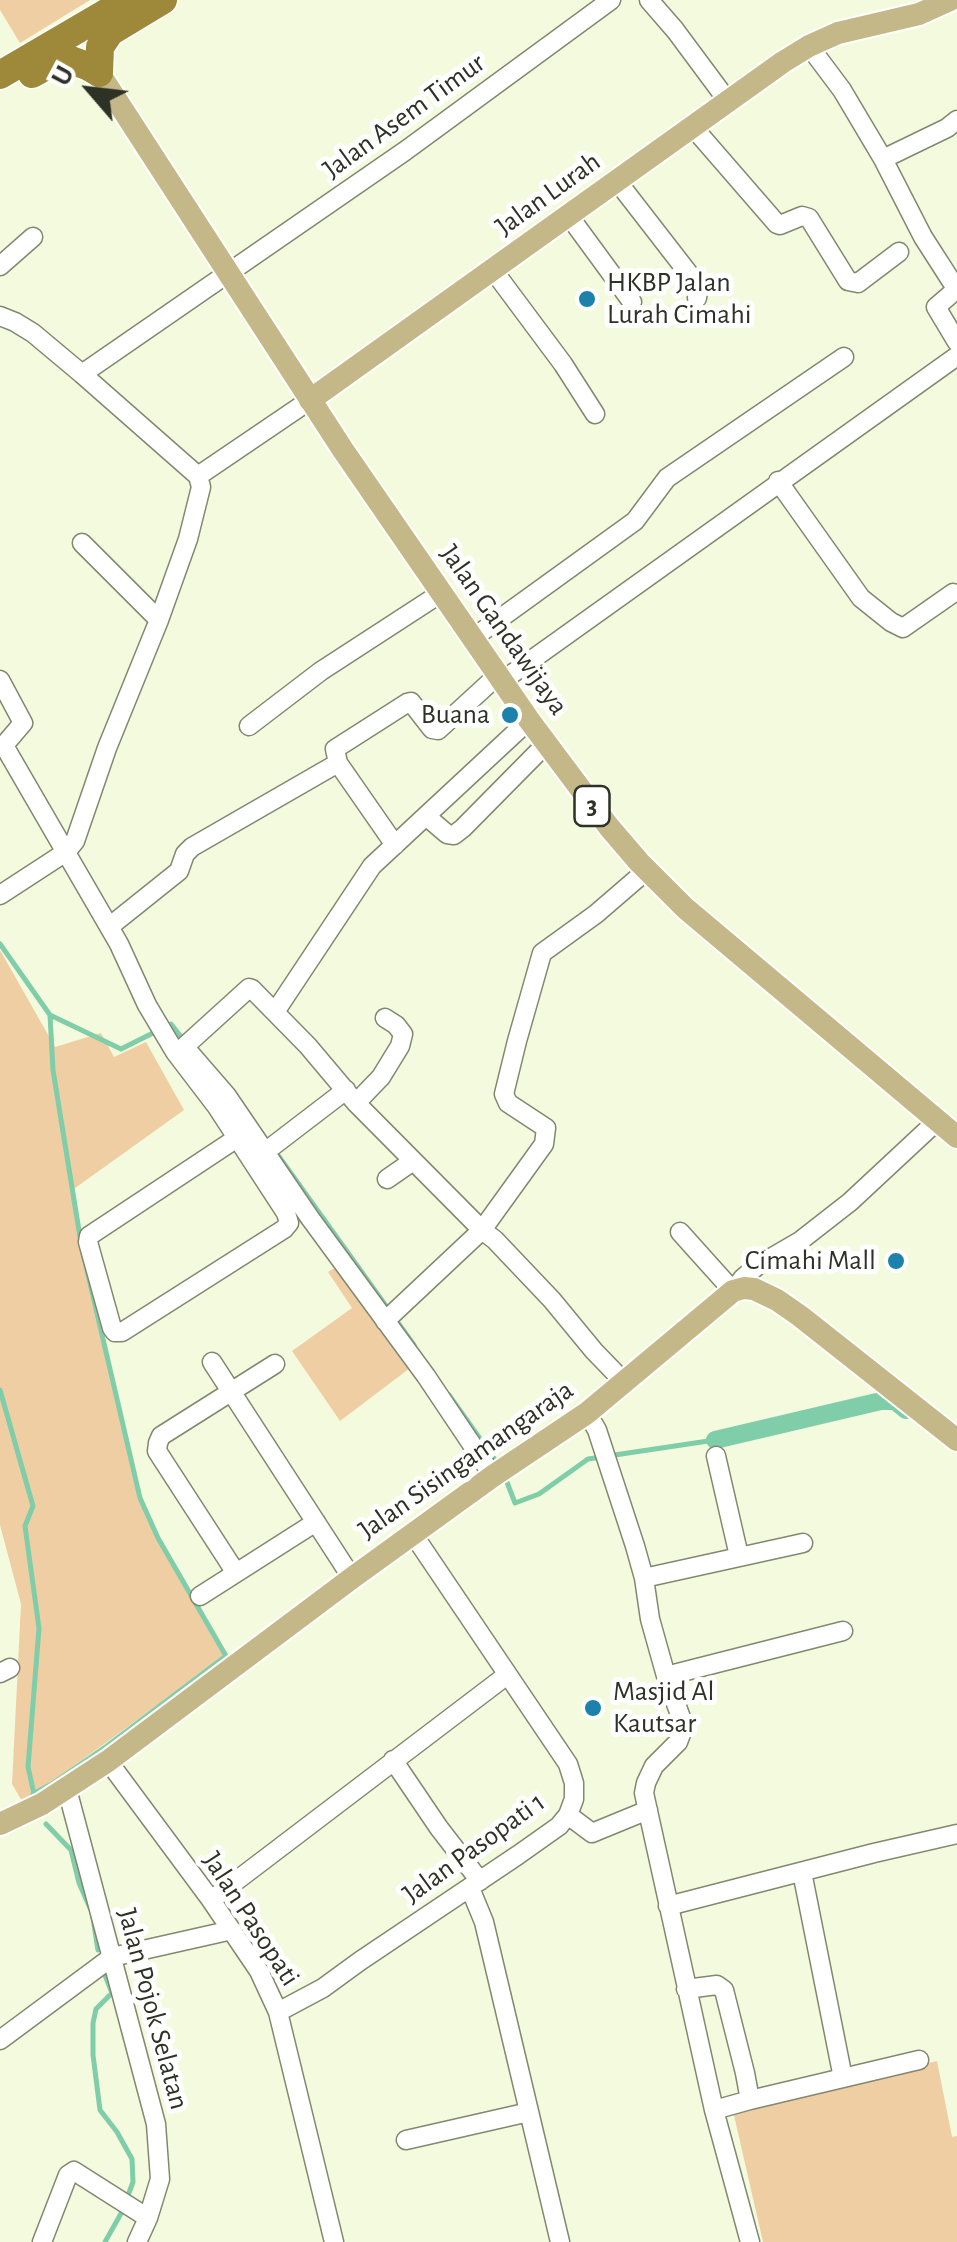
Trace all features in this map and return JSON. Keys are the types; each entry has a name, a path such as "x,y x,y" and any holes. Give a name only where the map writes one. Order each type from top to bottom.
{"highway":[{"path":"0,75 128,0"},
{"path":"0,93 57,60 78,62 99,73 100,47 110,32 163,0"}],"main road":[{"name":"Jalan Lurah","path":"310,400 726,100 809,46 912,7 950,0"},
{"name":"Jalan Gandawijaya","path":"99,73 310,400 529,720 609,828 685,908 957,1136"},
{"path":"733,1291 754,1288 789,1308 957,1440"},
{"name":"Jalan Sisingamangaraja","path":"0,1824 67,1789 108,1761 501,1471 592,1421 625,1382 733,1291"}],"street":[{"name":"Jalan Asem Timur","path":"82,374 405,150 611,0"},
{"path":"649,0 726,100"},
{"path":"809,46 842,90 923,236 950,261 957,290 936,307 957,342"},
{"path":"882,159 957,120"},
{"path":"692,126 776,224 802,216 810,218 848,281 858,283 900,252"},
{"path":"617,181 696,283 697,298"},
{"path":"569,216 632,302"},
{"path":"0,266 34,237"},
{"path":"494,270 595,414"},
{"path":"0,316 33,333 82,374 198,476 201,487 188,539 106,748 75,841 66,852 0,895"},
{"path":"395,844 338,763 335,752 340,745 410,702 432,729 438,730 500,678 957,356"},
{"path":"472,638 636,522 666,478 844,357"},
{"name":"Jalan Lurah","path":"198,476 310,400"},
{"path":"778,481 861,598 890,622 903,628 953,593"},
{"path":"82,544 159,620"},
{"path":"249,726 321,670 442,593"},
{"path":"0,680 24,723 6,748 109,927 146,1005 227,1096 310,1218 501,1471"},
{"path":"275,1012 372,866 529,720"},
{"path":"426,816 447,834 454,834 546,744"},
{"path":"109,927 179,872 184,854 192,847 338,763"},
{"path":"385,1320 482,1230 544,1144 546,1128 508,1103 504,1094 542,953 647,870"},
{"path":"184,1047 252,989 413,1161 496,1240 625,1382"},
{"path":"153,1014 175,1052 218,1107 286,1213 289,1223 122,1332 115,1332 89,1236 237,1138"},
{"path":"265,1152 381,1077 403,1034 385,1018"},
{"path":"680,1232 733,1291 757,1266 800,1241 850,1202 937,1120"},
{"path":"388,1179 413,1161"},
{"path":"212,1362 352,1578"},
{"path":"236,1573 157,1451 161,1436 275,1364"},
{"path":"592,1421 610,1464 644,1578 650,1619 666,1676 684,1726 678,1742 654,1766 644,1793 714,2110 750,2242"},
{"path":"716,1456 740,1556"},
{"path":"200,1596 316,1522"},
{"name":"Jalan Pasopati 1","path":"278,2012 323,1988 559,1826 574,1799 568,1764 413,1534"},
{"path":"644,1578 803,1543"},
{"path":"666,1676 843,1632"},
{"path":"211,1900 507,1676"},
{"path":"393,1760 475,1885 560,2242"},
{"name":"Jalan Pasopati","path":"108,1761 259,1971 278,2012 334,2242"},
{"name":"Jalan Pojok Selatan","path":"67,1789 156,2124 160,2179 138,2242"},
{"path":"568,1814 592,1833 648,1810"},
{"path":"668,1906 957,1834"},
{"path":"802,1872 842,2078"},
{"path":"0,2040 112,1957 232,1930"},
{"path":"686,1989 718,1985 724,1990 750,2100"},
{"path":"714,2110 920,2060"},
{"path":"406,2140 530,2112"},
{"path":"42,2242 68,2175 74,2171 148,2218"}],"shaded area":[{"path":"0,0 90,0 20,43 0,10"},
{"path":"0,950 55,1047 101,1033 114,1057 146,1042 184,1110 71,1191 89,1288 140,1498 158,1539 225,1656 23,1803 12,1784 21,1604 0,1525"},
{"path":"341,1264 414,1365 340,1421 292,1351 352,1308 328,1272"},
{"path":"937,2061 952,2137 957,2136 957,2242 763,2242 733,2111"}],"waterway":[{"path":"0,944 50,1015 53,1070 81,1243"},
{"path":"50,1015 121,1049 155,1032"},
{"path":"165,1027 171,1024 185,1042"},
{"path":"275,1151 414,1345"},
{"path":"33,1794 107,1746 226,1656 158,1538 140,1498 83,1253"},
{"path":"0,1390 33,1506 25,1526 39,1628 28,1767 34,1794"},
{"path":"449,1395 498,1464"},
{"path":"715,1440 881,1401 895,1401 906,1410"},
{"path":"505,1477 515,1503 539,1494 588,1459 715,1440"},
{"path":"46,1824 71,1850 90,1908"},
{"path":"93,1918 98,1950"},
{"path":"105,1975 112,1993 96,2009 93,2055 100,2110 132,2159 133,2182 127,2198"},
{"path":"105,2242 123,2210"}],"place":[{"name":"HKBP Jalan Lurah Cimahi","path":"587,299"},
{"name":"Buana","path":"510,715"},
{"name":"Cimahi Mall","path":"896,1261"},
{"name":"Masjid Al Kautsar","path":"593,1708"}]}
